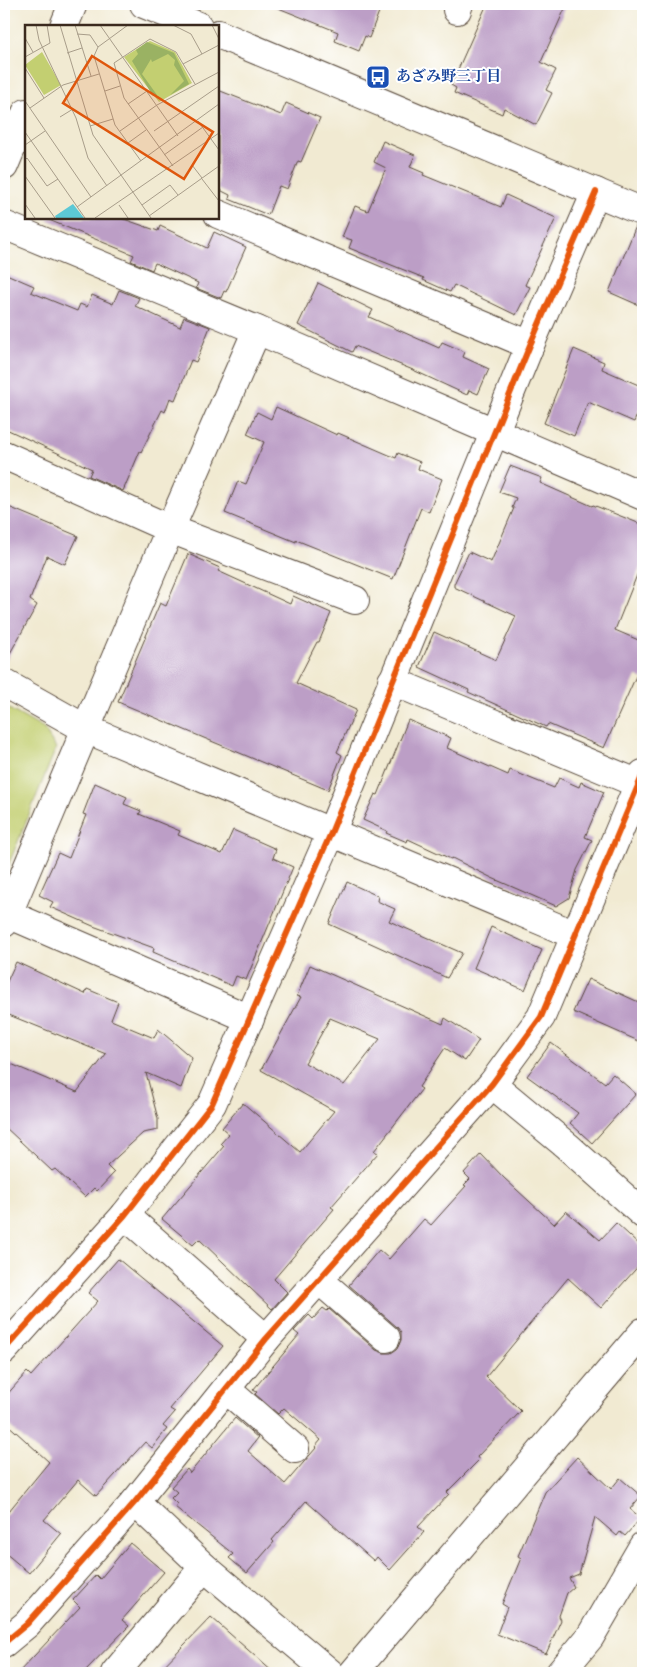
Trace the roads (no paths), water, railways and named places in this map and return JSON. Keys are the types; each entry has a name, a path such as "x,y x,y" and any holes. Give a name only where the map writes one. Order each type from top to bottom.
{"street":[{"path":"64,25 73,4"},
{"path":"144,4 196,25"},
{"path":"219,34 643,212"},
{"path":"4,166 24,126"},
{"path":"4,1350 125,1215 212,1104 331,833 530,345 596,192"},
{"path":"219,214 530,345"},
{"path":"4,225 257,330 643,496"},
{"path":"250,1020 6,919 170,529 257,330"},
{"path":"4,455 170,529 355,600"},
{"path":"4,1642 27,1624 135,1502 266,1339 492,1084 541,1017 641,779 392,681"},
{"path":"4,683 86,729 575,935"},
{"path":"492,1084 567,1146 643,1214"},
{"path":"125,1215 266,1339"},
{"path":"319,1280 386,1338"},
{"path":"353,1673 643,1332"},
{"path":"226,1389 295,1449"},
{"path":"135,1502 204,1567 330,1673"},
{"path":"560,1673 590,1637 643,1546"},
{"path":"115,1673 204,1567"}],"place":[{"name":"あざみ野三丁目","path":"378,77"}]}
